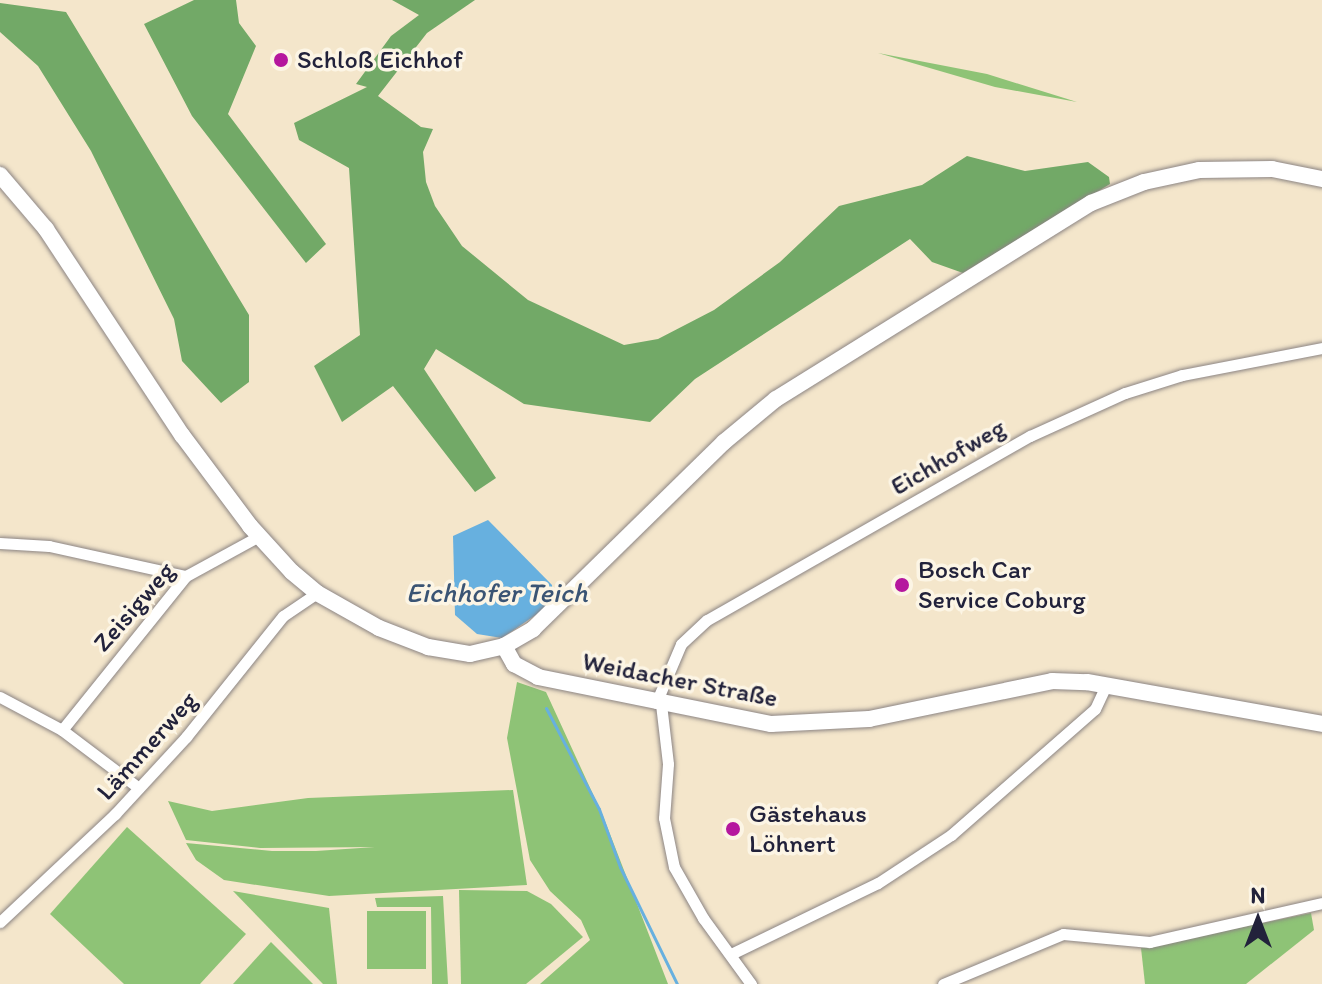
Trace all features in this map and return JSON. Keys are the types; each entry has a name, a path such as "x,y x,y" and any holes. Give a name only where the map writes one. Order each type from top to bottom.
{"main road":[{"path":"0,175 46,229 149,387 259,536 317,593 379,628 428,647 470,654 504,646 563,603 658,508 776,399 1091,203 1144,182 1199,170 1272,169 1322,179"},
{"name":"Weidacher Straße","path":"504,646 514,664 538,677 738,720 818,725 1036,682 1106,685 1322,724"}],"street":[{"name":"Eichhofweg","path":"658,704 681,644 707,620 1030,436 1111,399 1182,375 1322,348"},
{"name":"Zeisigweg","path":"62,730 186,576 259,536"},
{"path":"0,543 49,546 186,576"},
{"name":"Lämmerweg","path":"3,913 139,788 218,700 283,616 317,593"},
{"path":"731,954 878,883 951,835 1095,709 1106,685"},
{"path":"0,697 62,730 139,788"},
{"path":"658,704 668,764 664,818 674,867 703,918 751,984"},
{"path":"943,984 1063,934 1150,942 1322,903"}],"green space":[{"path":"194,0 236,0 239,23 256,46 228,114 326,244 306,263 192,116 144,24"},
{"path":"392,0 475,0 427,33 378,96 421,127 433,129 423,152 426,182 435,206 462,246 528,300 624,345 658,339 714,310 780,262 839,206 922,185 967,156 1025,171 1088,162 1109,177 1110,184 963,273 932,262 910,239 695,379 650,422 524,404 436,349 424,369 496,478 475,492 393,386 342,422 314,366 360,335 349,168 299,140 294,123 367,87 356,84 391,36 419,15"},
{"path":"0,3 66,12 249,315 249,382 221,403 182,361 174,319 91,151 38,66 0,32"},
{"path":"878,53 987,74 1077,102 995,87"},
{"path":"517,682 546,692 603,816 668,984 540,984 590,940 581,920 550,891 530,860 507,738"},
{"path":"513,790 527,885 329,896 224,880 196,860 186,843 272,851 375,847 260,848 186,840 168,801 212,811 308,798"},
{"path":"127,827 246,934 200,984 124,984 50,914"},
{"path":"459,890 527,891 551,904 583,937 526,984 461,984"},
{"path":"233,891 329,908 337,984 323,984"},
{"path":"443,896 448,984 432,984 431,907 377,907 375,898"},
{"path":"367,911 426,911 426,969 367,969"},
{"path":"1311,913 1314,930 1246,984 1145,984 1141,948"},
{"path":"271,942 313,984 233,984"}],"water":[{"name":"Eichhofer Teich","path":"488,520 552,585 553,603 502,638 477,634 455,615 453,536"}],"waterway":[{"path":"546,708 599,809 620,867 677,984"}],"place":[{"name":"Schloß Eichhof","path":"281,60"},
{"name":"Bosch Car Service Coburg","path":"902,585"},
{"name":"Gästehaus Löhnert","path":"733,829"}]}
